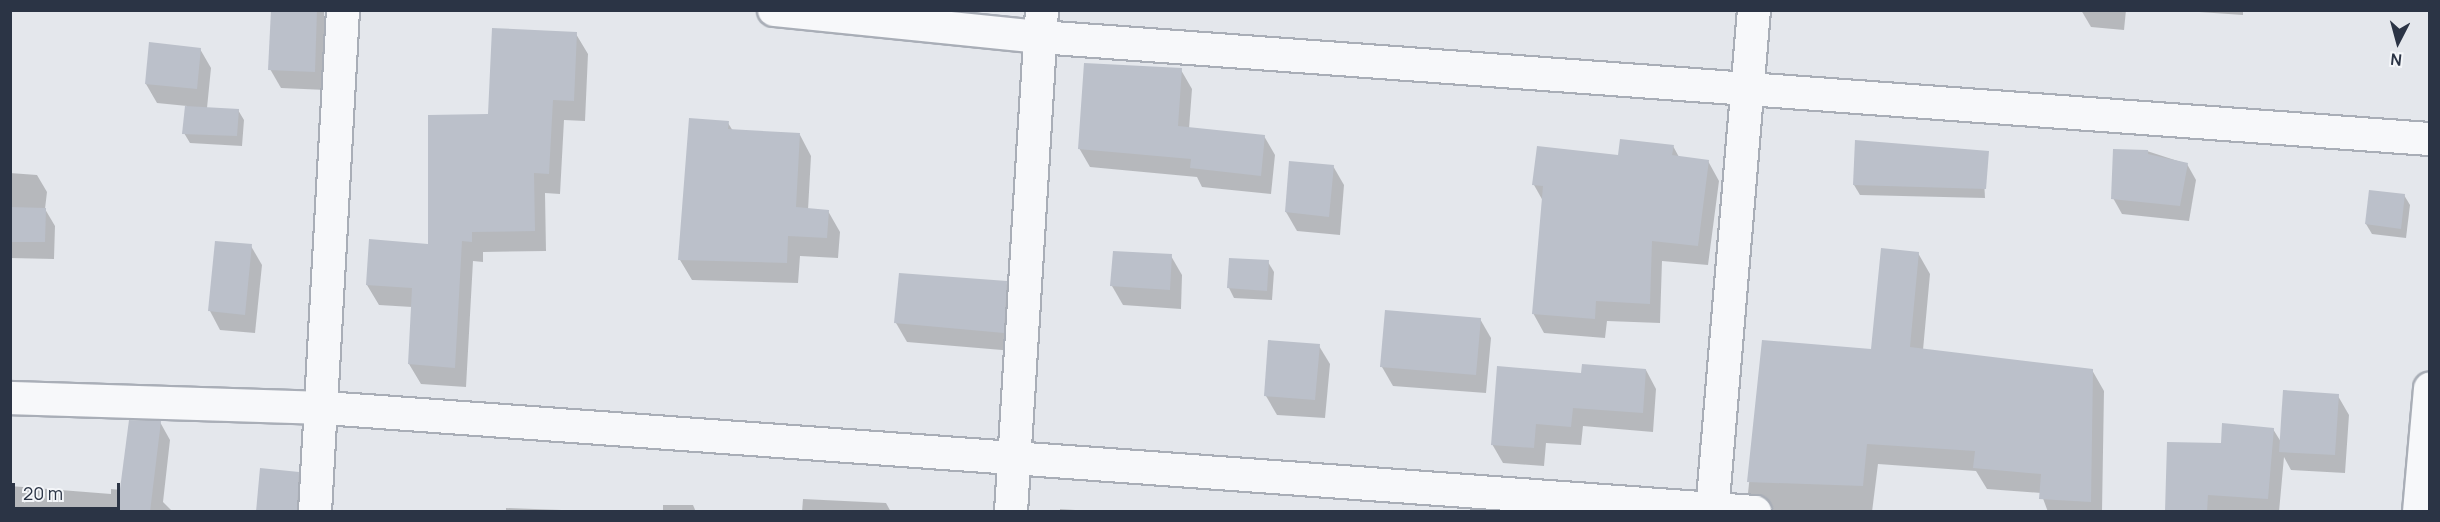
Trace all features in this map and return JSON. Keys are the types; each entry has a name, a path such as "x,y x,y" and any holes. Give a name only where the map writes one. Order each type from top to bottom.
{"street":[{"path":"315,512 324,408 343,10"},
{"path":"774,10 1041,24 1747,89 2430,139"},
{"path":"1712,510 1754,10"},
{"path":"1011,512 1041,24"},
{"path":"2419,512 2430,388"},
{"path":"10,398 324,408 1015,462 1755,512"}],"building":[{"path":"271,10 317,10 315,72 268,70"},
{"path":"492,28 577,32 574,101 553,100 549,174 534,173 535,231 472,232 472,242 462,241 455,368 408,364 412,288 366,285 369,239 428,244 428,115 488,114"},
{"path":"149,42 201,48 197,89 145,84"},
{"path":"1084,63 1182,68 1178,126 1265,135 1261,176 1190,168 1191,159 1078,149"},
{"path":"185,106 239,109 237,136 182,134"},
{"path":"689,118 729,121 728,129 800,133 796,207 829,210 827,238 788,236 787,263 678,260"},
{"path":"1620,139 1674,145 1672,155 1709,160 1698,246 1652,241 1650,304 1596,301 1595,319 1532,314 1543,186 1532,185 1537,146 1618,155"},
{"path":"1855,140 1989,151 1986,189 1853,185"},
{"path":"2113,149 2148,150 2148,154 2188,163 2180,206 2111,199"},
{"path":"1289,161 1334,165 1329,217 1285,212"},
{"path":"2369,190 2405,194 2401,229 2365,224"},
{"path":"10,207 46,208 45,242 10,242"},
{"path":"215,241 252,244 245,315 208,311"},
{"path":"1881,248 1919,252 1910,347 2093,369 2091,502 2039,499 2041,474 1973,468 1975,451 1867,444 1863,486 1747,482 1762,340 1871,349"},
{"path":"1113,251 1172,254 1170,290 1110,286"},
{"path":"1229,258 1269,260 1267,291 1227,288"},
{"path":"899,273 1007,281 1004,333 894,323"},
{"path":"1385,310 1481,318 1476,375 1380,367"},
{"path":"1268,340 1320,344 1315,400 1264,396"},
{"path":"1582,364 1646,369 1643,413 1573,408 1571,427 1536,424 1534,448 1491,445 1497,366 1581,373"},
{"path":"2283,390 2339,394 2335,455 2279,452"},
{"path":"129,420 161,421 150,512 117,512"},
{"path":"2222,423 2274,428 2268,499 2208,495 2207,512 2165,512 2167,442 2221,443"},
{"path":"260,468 299,472 297,512 256,512"}]}
